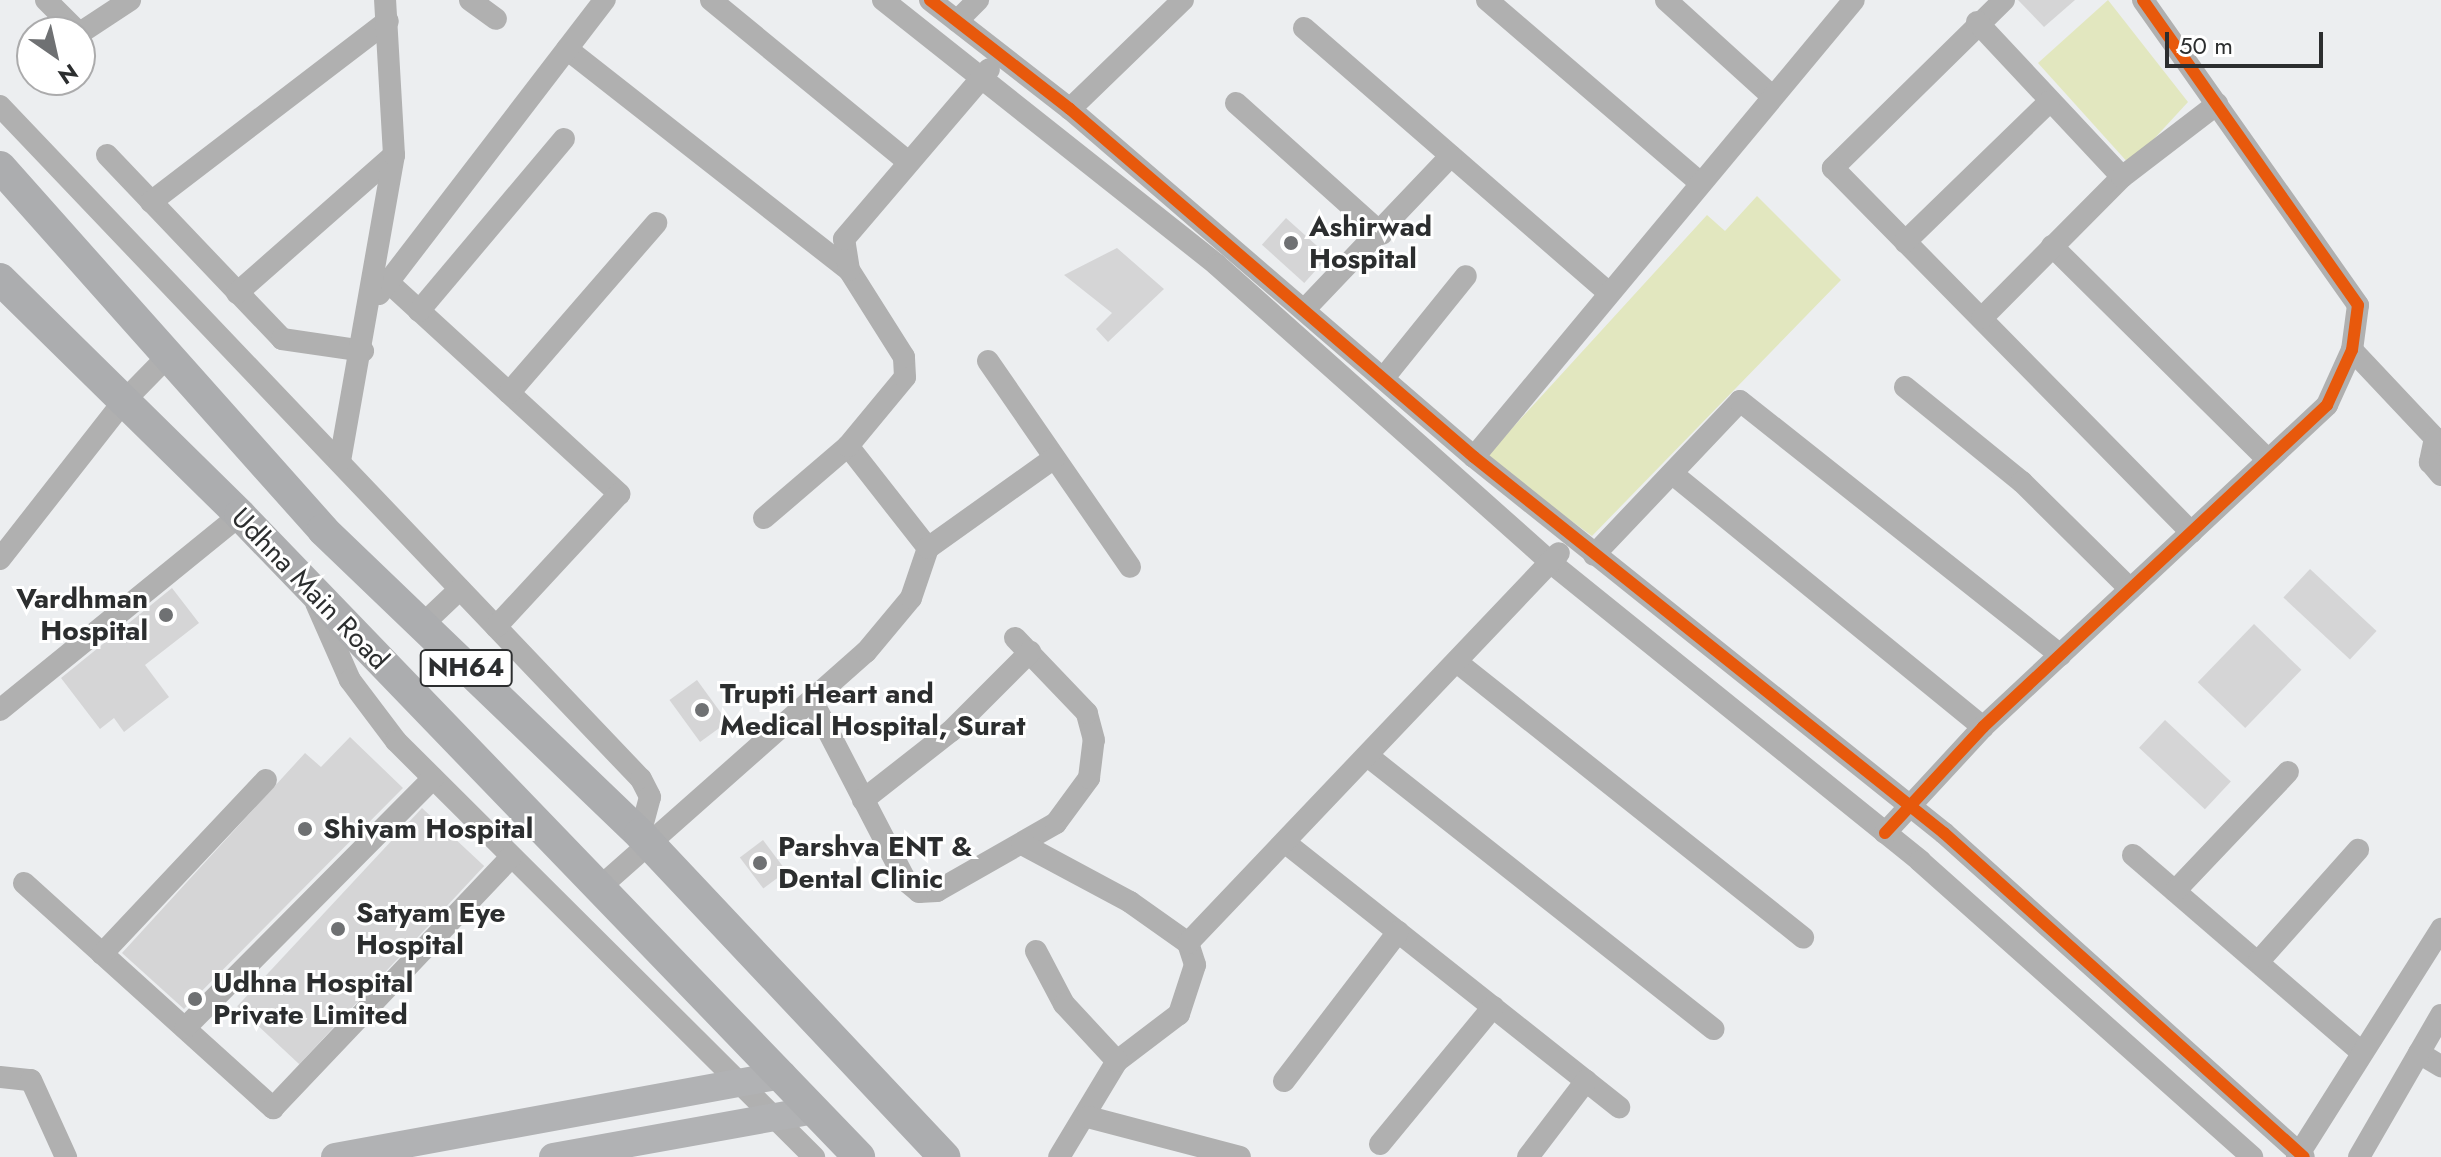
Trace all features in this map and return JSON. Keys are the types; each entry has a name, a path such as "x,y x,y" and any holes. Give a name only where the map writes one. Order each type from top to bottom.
{"highway":[{"name":"NH64","path":"0,167 323,530 644,840 944,1157"},
{"name":"Udhna Main Road","path":"0,279 240,515 859,1157"}],"main road":[{"path":"335,1157 783,1075"},
{"path":"553,1157 815,1110"}],"street":[{"path":"46,0 62,16"},
{"path":"96,21 130,0"},
{"path":"470,0 496,19"},
{"path":"371,305 605,0"},
{"path":"711,0 908,162"},
{"path":"883,0 1217,265 1550,562 1885,833 2252,1157"},
{"path":"930,0 1070,109 1386,375 1474,457 1906,805 2300,1156 2361,1052 2441,929"},
{"path":"957,21 978,0"},
{"path":"1070,109 1183,0"},
{"path":"1487,0 1699,182"},
{"path":"1666,0 1772,96"},
{"path":"2004,0 1977,22 1833,168 2191,532"},
{"path":"1885,833 1906,805 1983,727 2327,405 2352,350 2358,305 2143,0"},
{"path":"1474,457 1848,2"},
{"path":"340,461 363,351 394,155 387,11"},
{"path":"151,202 387,11"},
{"path":"1977,22 2122,177"},
{"path":"1304,28 1609,293"},
{"path":"567,49 849,270 908,368 848,446 764,518"},
{"path":"849,270 844,239 1001,56"},
{"path":"1905,242 2049,102"},
{"path":"1236,103 1382,234"},
{"path":"1982,318 2122,177 2217,104"},
{"path":"0,106 641,779 650,797 644,840"},
{"path":"419,311 564,139"},
{"path":"107,155 282,339 363,351"},
{"path":"237,293 394,155"},
{"path":"1306,308 1382,234 1451,156"},
{"path":"509,393 656,223"},
{"path":"2052,246 2268,460"},
{"path":"1386,375 1466,276"},
{"path":"388,282 619,494 496,627"},
{"path":"2352,350 2435,438 2430,462 2441,475"},
{"path":"0,559 123,402 168,356"},
{"path":"988,361 1130,567"},
{"path":"1905,387 2022,482 2130,589"},
{"path":"1594,555 1674,475 1740,401 2060,655"},
{"path":"848,446 928,548"},
{"path":"599,888 644,840 812,700 911,598 928,548 1054,458"},
{"path":"1674,475 1983,727"},
{"path":"0,710 240,515"},
{"path":"1188,943 1287,844 1573,538"},
{"path":"422,625 460,589"},
{"path":"310,591 363,702 511,857 742,1081 814,1157"},
{"path":"812,700 895,864 919,892 937,891 1056,823 1089,778 1094,740 1066,684 1022,645 951,731 863,800"},
{"path":"1458,663 1803,937"},
{"path":"1369,757 1713,1029"},
{"path":"2175,891 2288,772"},
{"path":"185,1028 433,778"},
{"path":"102,954 266,780"},
{"path":"1022,844 1130,902 1188,943 1195,965 1179,1014 1117,1061 1088,1117 1059,1157"},
{"path":"1287,844 1619,1107"},
{"path":"2259,961 2358,850"},
{"path":"2133,855 2361,1052"},
{"path":"24,883 185,1028 266,1106 280,1105 511,857"},
{"path":"1284,1081 1398,932"},
{"path":"1036,951 1064,1004 1117,1061"},
{"path":"1380,1144 1493,1007"},
{"path":"2359,1157 2441,1015"},
{"path":"2419,1053 2441,1066"},
{"path":"0,1077 31,1080 66,1157"},
{"path":"1528,1157 1586,1081"},
{"path":"1088,1117 1240,1157"},
{"path":"917,1131 961,1157"}],"green space":[{"path":"2108,0 2188,102 2130,165 2038,63"},
{"path":"1757,196 1841,280 1592,536 1485,458 1707,215 1725,231"}],"building":[{"path":"2018,0 2075,0 2044,27"},
{"path":"1286,218 1328,256 1304,283 1262,245"},
{"path":"1117,248 1164,289 1108,342 1096,329 1112,313 1064,275"},
{"path":"2310,569 2377,631 2350,660 2283,598"},
{"path":"172,588 199,623 145,665 169,697 124,732 114,718 100,729 61,678"},
{"path":"2254,624 2301,670 2245,728 2198,682"},
{"path":"697,680 728,722 700,742 669,700"},
{"path":"2165,720 2231,781 2205,809 2139,748"},
{"path":"350,737 403,788 184,1009 122,953 305,753 321,767"},
{"path":"422,808 484,866 299,1064 237,1006"},
{"path":"763,840 786,871 763,889 740,857"}],"cycle path":[{"path":"930,0 1070,109 1474,457 1944,833 2304,1157"},
{"path":"1885,833 1983,727 2327,405 2352,350 2358,305 2143,0"}],"place":[{"name":"Ashirwad Hospital","path":"1291,243"},
{"name":"Vardhman Hospital","path":"166,615"},
{"name":"Trupti Heart and Medical Hospital, Surat","path":"702,710"},
{"name":"Shivam Hospital","path":"305,829"},
{"name":"Parshva ENT & Dental Clinic","path":"760,863"},
{"name":"Satyam Eye Hospital","path":"338,929"},
{"name":"Udhna Hospital Private Limited","path":"195,999"}]}
